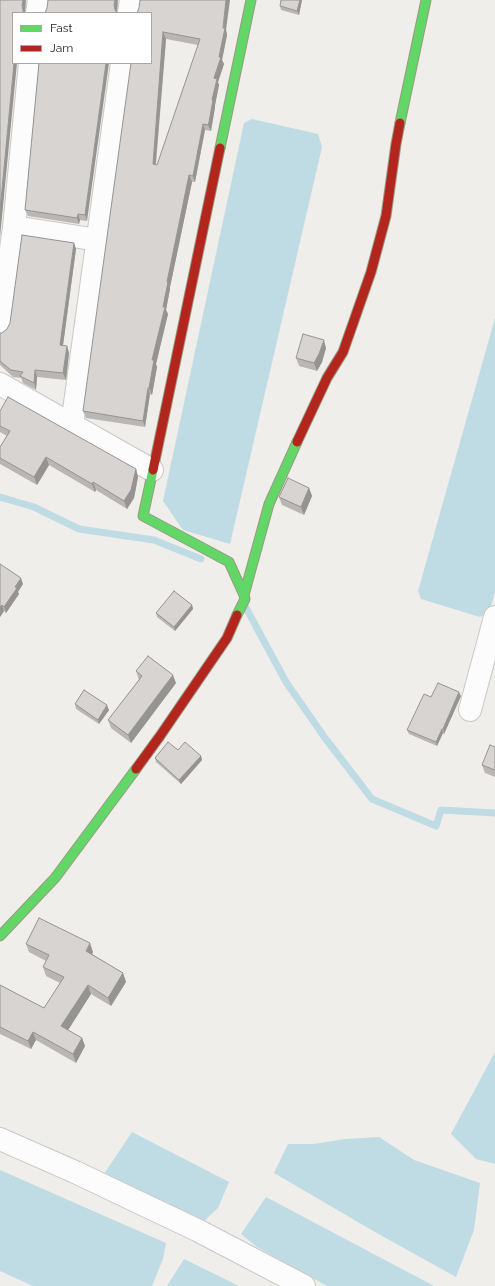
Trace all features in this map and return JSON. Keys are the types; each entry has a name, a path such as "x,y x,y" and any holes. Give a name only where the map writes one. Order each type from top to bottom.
{"street":[{"path":"37,12 39,0"},
{"path":"129,12 131,0"},
{"path":"244,595 229,562 143,516 251,0"},
{"path":"0,936 55,878 160,736 228,638 245,599 244,595 269,504 327,378 343,352 371,272 386,216 396,144 426,0"},
{"path":"0,328 14,227 30,64"},
{"path":"72,425 122,64"},
{"path":"14,227 98,240"},
{"path":"0,384 152,470"},
{"path":"470,710 495,617"},
{"path":"0,1139 75,1172 199,1231 304,1286"}],"water":[{"path":"252,119 318,134 322,147 230,544 183,530 163,501 244,123"},
{"path":"495,318 495,592 489,613 480,617 421,599 418,591"},
{"path":"495,1052 495,1164 476,1159 451,1134"},
{"path":"132,1132 229,1182 218,1208 204,1221 104,1174"},
{"path":"379,1137 414,1160 480,1183 474,1230 456,1277 274,1173 288,1144 314,1144 345,1139"},
{"path":"0,1170 166,1243 163,1259 152,1286 33,1286 0,1271"},
{"path":"266,1197 434,1286 327,1286 257,1247 241,1234"},
{"path":"184,1259 239,1286 167,1286"}],"building":[{"path":"0,0 23,0 22,5 24,12 12,12 12,64 14,64 0,210"},
{"path":"48,0 115,0 114,5 116,12 45,12"},
{"path":"140,0 226,0 223,28 225,28 219,57 221,57 214,78 217,79 209,122 208,125 203,124 193,176 189,175 167,282 163,307 165,307 152,360 154,360 143,421 83,411 131,64 152,64 152,12 137,12","holes":["163,32 200,39 157,165 153,164"]},
{"path":"281,0 300,0 297,11 280,6"},
{"path":"39,64 106,64 85,215 78,214 77,218 25,210"},
{"path":"22,235 74,243 60,345 67,346 63,373 35,370 34,383 20,376 23,372 11,370 0,361 0,333 7,329 10,323"},
{"path":"303,334 324,340 314,363 296,358"},
{"path":"8,397 136,469 131,490 124,501 93,482 92,484 46,457 34,477 0,458 0,447 10,431 0,426 0,411"},
{"path":"288,478 309,488 301,507 279,497"},
{"path":"0,564 21,578 15,587 17,588 4,607 2,605 0,607"},
{"path":"174,591 192,605 174,627 156,613"},
{"path":"148,656 173,675 128,735 108,720 142,676 136,671"},
{"path":"438,683 459,692 436,742 407,730 424,694 431,697"},
{"path":"84,690 107,705 98,720 75,704"},
{"path":"168,742 178,750 185,742 201,756 179,780 155,758"},
{"path":"490,745 495,747 495,770 482,765"},
{"path":"39,918 90,943 86,951 123,973 108,998 88,985 61,1026 82,1038 73,1054 33,1032 28,1041 0,1027 0,985 44,1008 64,977 43,967 49,955 26,944"}],"waterway":[{"path":"0,497 34,507 79,529 154,540 201,559"},
{"path":"245,606 286,682 325,738 372,799 436,826 441,810 495,813"}],"traffic: fast":[{"path":"220,148 251,0"},
{"path":"400,123 426,0"},
{"path":"237,615 245,599 244,595 269,504 297,442"},
{"path":"153,470 143,516 229,562 244,595"},
{"path":"0,936 55,878 136,769"}],"traffic: jam":[{"path":"297,442 327,378 343,352 371,272 386,216 400,123"},
{"path":"153,470 220,148"},
{"path":"136,769 227,638 237,615"}]}
